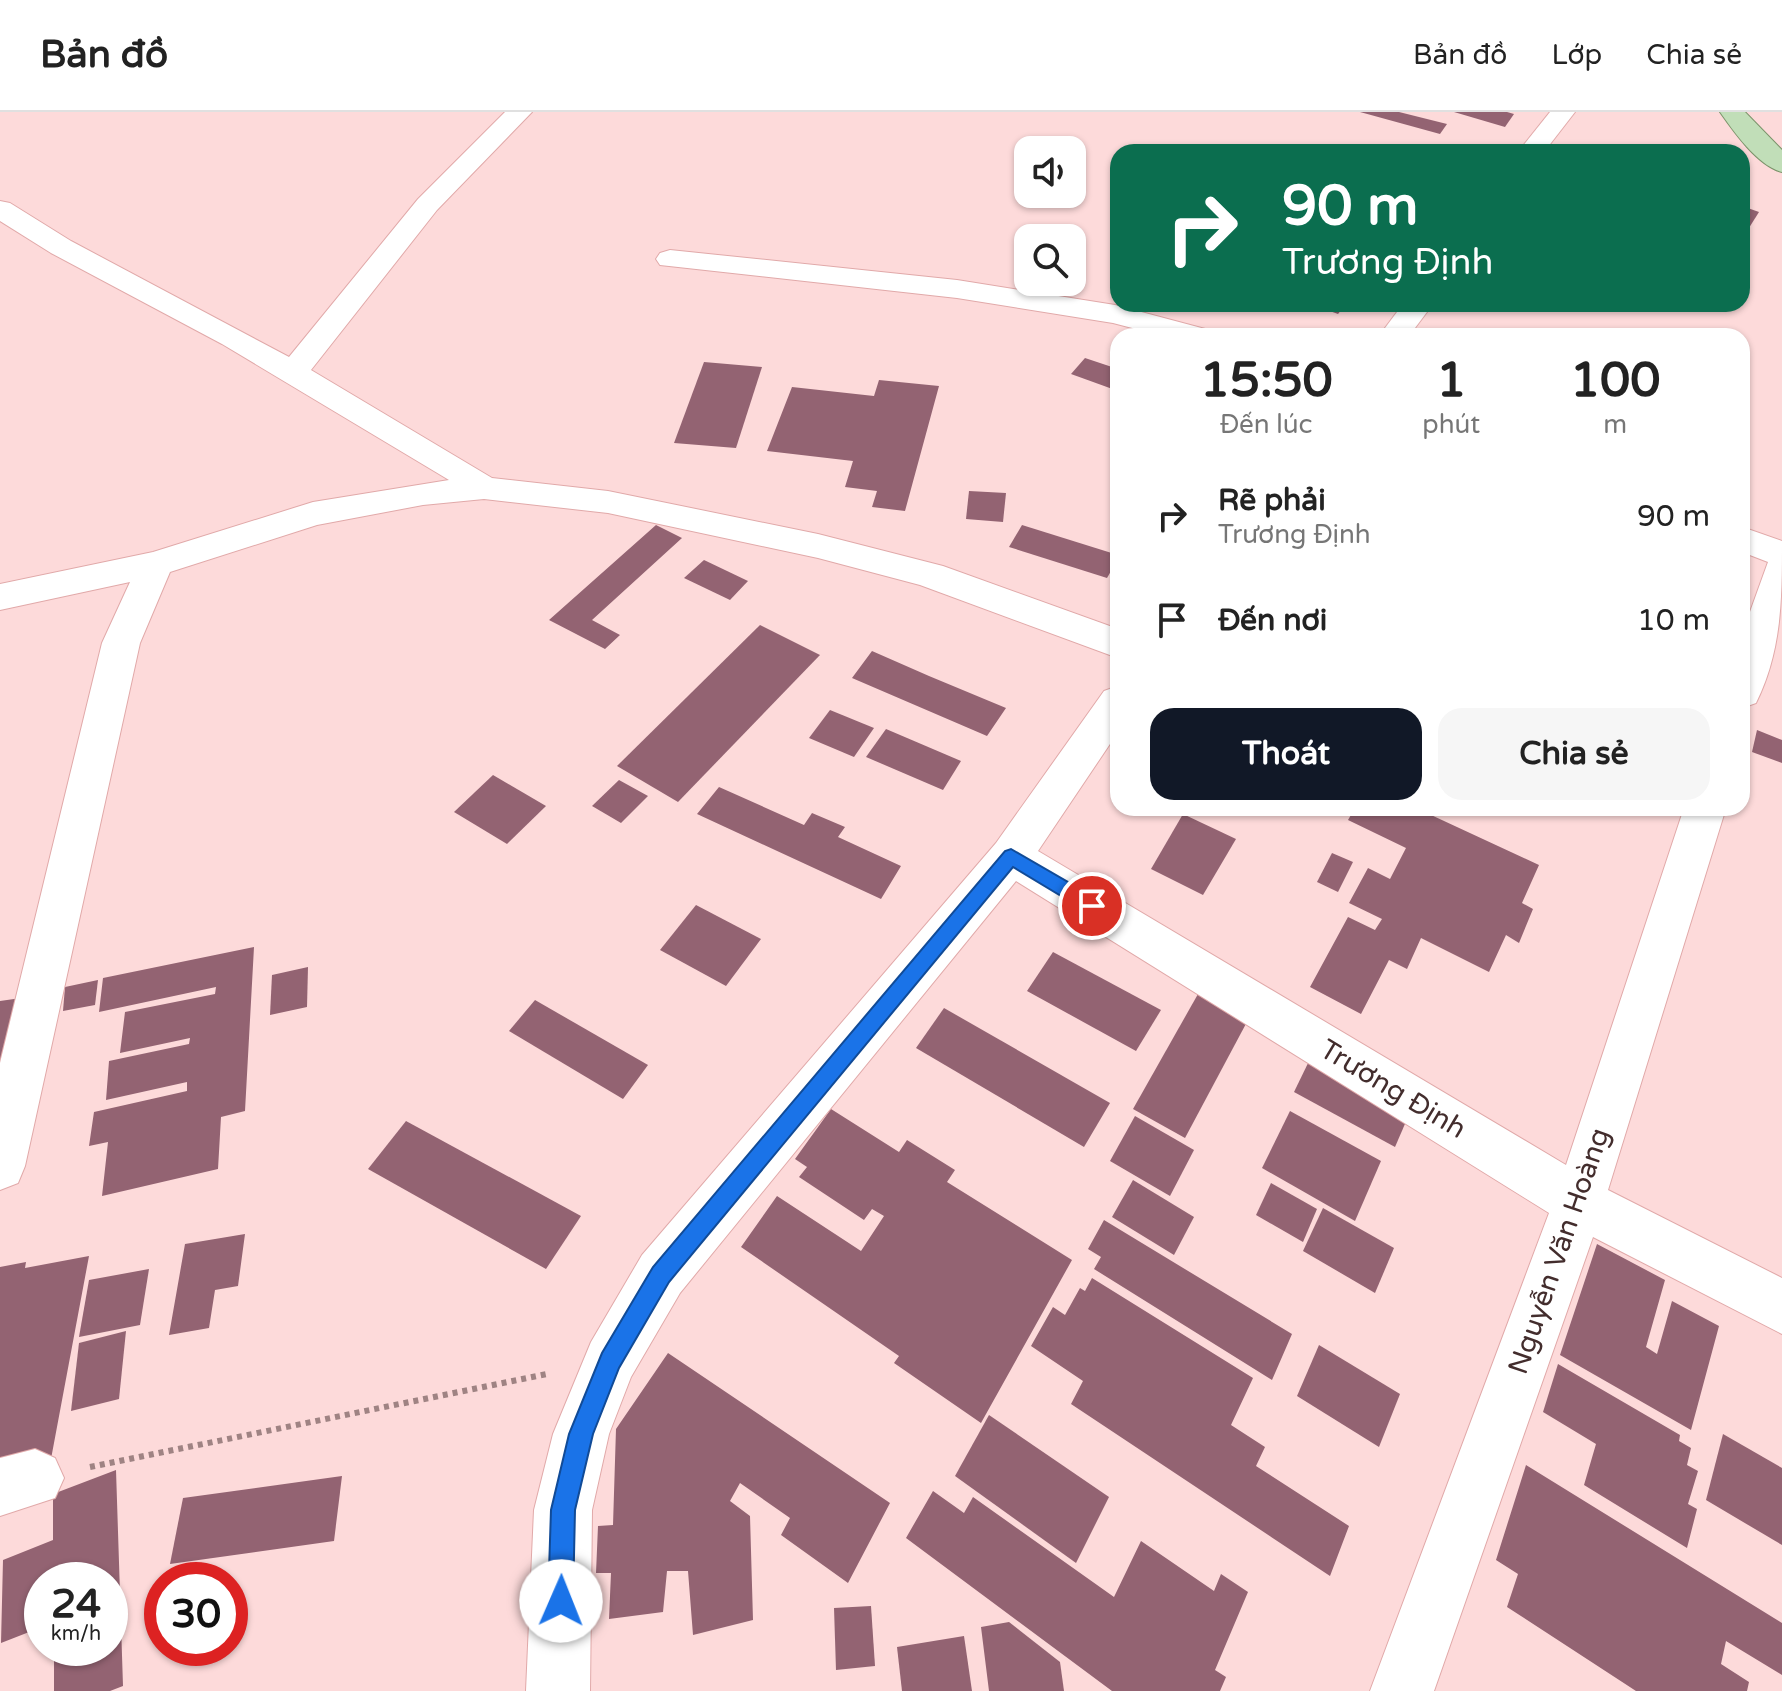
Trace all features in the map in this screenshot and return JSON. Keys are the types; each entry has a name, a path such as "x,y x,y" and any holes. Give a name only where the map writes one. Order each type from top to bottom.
{"main road":[{"path":"1732,112 1782,164"}],"street":[{"path":"291,375 392,245 499,130 520,112"},
{"path":"1537,144 1563,112"},
{"path":"0,209 61,247 233,338 291,375 439,458 484,488"},
{"path":"670,259 957,289 1115,314 1173,328"},
{"path":"0,597 156,564 313,514 423,494 484,488 608,502 818,546 930,575 1110,641"},
{"path":"1750,542 1782,554"},
{"path":"0,1166 121,643 156,564"},
{"path":"1750,668 1782,568"},
{"path":"558,1691 563,1510 581,1434 610,1361 661,1274 1011,856 1110,713"},
{"name":"Nguyễn Văn Hoàng","path":"1402,1691 1579,1202 1702,816"},
{"name":"Trương Định","path":"1011,856 1579,1202 1782,1307"}],"path":[{"path":"17,1483 610,1361"}],"building":[{"path":"1360,112 1399,112 1447,124 1440,134"},
{"path":"1454,112 1507,112 1514,114 1505,127"},
{"path":"1750,209 1759,212 1750,226"},
{"path":"1085,358 1110,366 1110,388 1071,374"},
{"path":"704,362 762,367 736,448 674,443"},
{"path":"879,380 939,386 905,511 872,507 877,491 845,487 853,461 767,451 792,387 874,396"},
{"path":"969,491 1006,493 1003,522 966,519"},
{"path":"656,525 682,538 592,620 620,635 605,649 549,620"},
{"path":"1022,525 1110,552 1110,573 1107,578 1009,547"},
{"path":"704,560 748,581 730,600 684,578"},
{"path":"760,625 820,655 678,802 617,766"},
{"path":"872,651 1006,708 987,736 852,678"},
{"path":"830,710 874,728 854,757 809,738"},
{"path":"886,729 961,761 943,790 866,757"},
{"path":"1757,730 1782,740 1782,763 1752,752"},
{"path":"493,775 546,806 507,844 454,812"},
{"path":"619,780 648,796 621,823 592,806"},
{"path":"719,787 804,825 812,813 845,827 838,837 901,866 881,899 697,814"},
{"path":"1182,816 1236,839 1203,895 1151,869"},
{"path":"1350,816 1433,816 1539,865 1522,903 1533,909 1519,943 1506,935 1489,972 1421,938 1407,969 1389,960 1361,1014 1310,987 1348,917 1375,930 1382,919 1349,903 1368,868 1390,879 1406,848 1348,820"},
{"path":"1332,853 1353,862 1338,892 1317,882"},
{"path":"696,905 761,939 726,986 660,950"},
{"path":"254,947 245,1111 221,1117 218,1169 102,1196 108,1142 89,1146 94,1112 187,1091 187,1082 106,1100 109,1061 189,1044 190,1038 120,1053 125,1012 215,994 216,987 99,1012 103,978"},
{"path":"1053,952 1161,1010 1136,1051 1027,991"},
{"path":"308,967 307,1007 270,1015 272,975"},
{"path":"98,980 95,1005 63,1011 65,987"},
{"path":"1198,994 1248,1020 1185,1138 1133,1109"},
{"path":"21,998 0,1073 0,1001"},
{"path":"535,1000 648,1065 623,1099 509,1031"},
{"path":"944,1008 1110,1103 1084,1147 916,1048"},
{"path":"1311,1057 1411,1110 1395,1147 1294,1092"},
{"path":"831,1109 899,1152 907,1140 955,1170 947,1182 1072,1260 981,1423 894,1363 899,1356 741,1247 777,1196 861,1251 884,1216 872,1209 864,1220 799,1177 807,1167 795,1159"},
{"path":"1290,1111 1381,1161 1355,1221 1262,1168"},
{"path":"1135,1116 1194,1150 1170,1196 1110,1161"},
{"path":"406,1121 581,1216 546,1269 368,1169"},
{"path":"1133,1180 1194,1217 1174,1255 1112,1217"},
{"path":"1271,1183 1317,1209 1303,1242 1256,1215"},
{"path":"1323,1208 1394,1248 1375,1293 1303,1251"},
{"path":"1104,1220 1292,1334 1272,1380 1094,1269 1101,1257 1088,1249"},
{"path":"245,1234 238,1286 215,1290 209,1328 169,1335 185,1244"},
{"path":"1597,1244 1665,1280 1646,1347 1657,1354 1672,1301 1719,1326 1691,1430 1560,1355"},
{"path":"89,1256 51,1459 0,1470 0,1267 26,1262 25,1268"},
{"path":"149,1269 140,1325 79,1337 89,1280"},
{"path":"1092,1278 1253,1378 1231,1425 1265,1447 1256,1466 1349,1526 1330,1576 1071,1404 1083,1381 1031,1346 1053,1307 1065,1315 1080,1288 1085,1291"},
{"path":"126,1331 119,1399 71,1411 79,1343"},
{"path":"1319,1345 1400,1394 1379,1447 1297,1396"},
{"path":"668,1353 890,1503 848,1583 781,1535 790,1518 740,1483 730,1501 750,1516 753,1620 693,1635 688,1571 667,1571 663,1612 609,1619 611,1573 596,1573 598,1526 613,1525 616,1429"},
{"path":"1558,1364 1680,1435 1679,1441 1691,1448 1687,1465 1698,1471 1688,1504 1697,1509 1687,1548 1584,1485 1596,1444 1543,1412"},
{"path":"989,1415 1109,1497 1076,1563 955,1476"},
{"path":"1723,1434 1782,1468 1782,1545 1706,1500"},
{"path":"1526,1465 1782,1623 1782,1675 1726,1641 1721,1664 1749,1682 1747,1691 1636,1691 1507,1607 1518,1574 1496,1560"},
{"path":"116,1470 119,1562 24,1562 24,1634 1,1643 3,1560 53,1540 53,1494"},
{"path":"342,1476 334,1541 170,1562 183,1498"},
{"path":"933,1491 964,1513 973,1497 1114,1597 1141,1541 1214,1591 1221,1574 1248,1592 1215,1670 1226,1677 1220,1691 1112,1691 906,1538"},
{"path":"871,1606 875,1666 836,1670 834,1608"},
{"path":"1009,1622 1060,1662 1064,1691 989,1691 981,1627"},
{"path":"964,1636 972,1691 902,1691 897,1647"},
{"path":"54,1666 122,1666 123,1686 110,1691 54,1691"}],"route":[{"path":"561,1601 563,1510 581,1434 610,1361 661,1274 1011,856 1092,906"}]}
